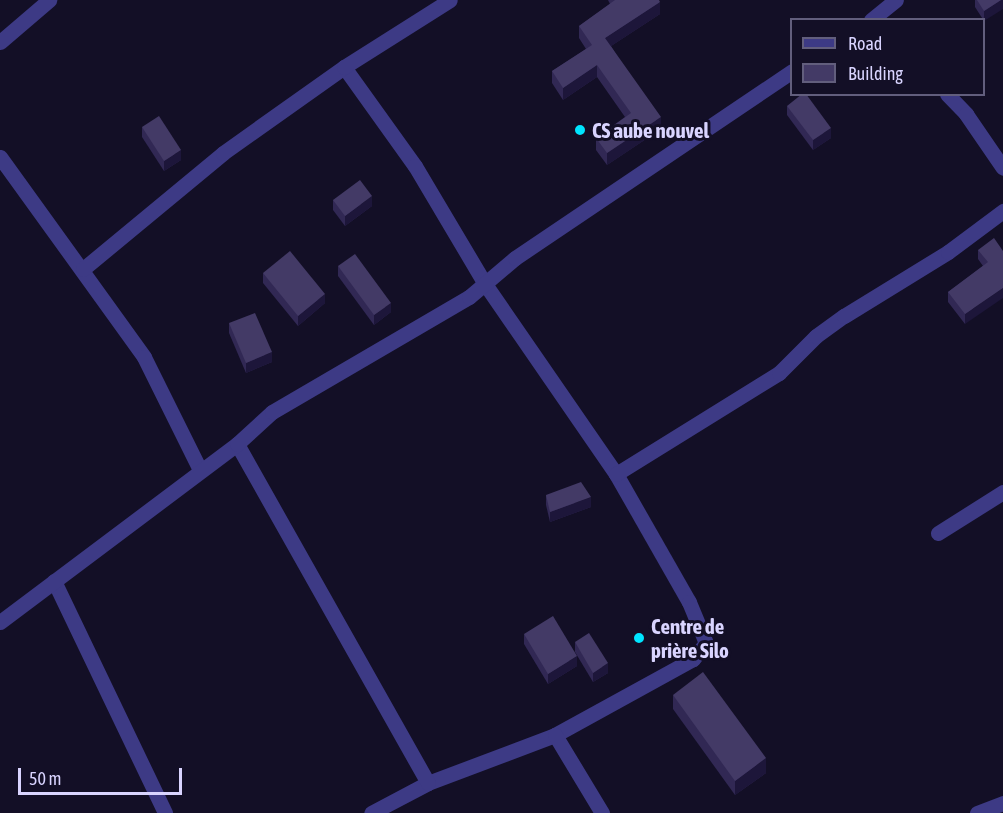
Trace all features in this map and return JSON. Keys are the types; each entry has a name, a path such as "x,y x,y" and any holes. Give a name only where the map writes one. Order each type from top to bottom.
{"street":[{"path":"0,42 49,0"},
{"path":"83,269 223,153 344,67 450,0"},
{"path":"871,0 878,18 896,0"},
{"path":"344,67 415,166 485,284 616,474 689,602 706,643 693,659 555,735 428,783 371,813"},
{"path":"2,617 54,581 237,444 281,405 420,327 485,284 525,252 790,73"},
{"path":"948,96 966,114 1003,168"},
{"path":"0,157 83,269 144,357 200,470"},
{"path":"616,474 778,373 816,336 844,316 948,252 1003,211"},
{"path":"237,444 428,783"},
{"path":"938,533 1003,492"},
{"path":"54,581 165,813"},
{"path":"555,735 602,813"},
{"path":"977,813 1003,803"}],"building":[{"path":"615,0 659,0 660,2 605,38 661,117 607,153 596,138 631,113 597,65 563,88 552,71 592,45 579,26"},
{"path":"977,0 1001,0 984,11"},
{"path":"800,96 807,96 831,128 813,140 787,106"},
{"path":"159,116 181,150 164,161 142,127"},
{"path":"360,180 372,196 345,216 333,200"},
{"path":"994,238 1003,251 1003,288 965,314 948,292 988,262 978,250"},
{"path":"290,251 325,294 298,316 263,273"},
{"path":"355,254 391,303 374,315 338,266"},
{"path":"255,313 272,352 246,363 229,323"},
{"path":"581,482 591,497 550,512 546,495"},
{"path":"553,616 577,656 548,674 524,634"},
{"path":"589,633 608,663 593,673 575,642"},
{"path":"703,672 766,758 735,781 673,695"}],"place":[{"name":"CS aube nouvel","path":"580,130"},
{"name":"Centre de prière Silo","path":"639,638"}]}
